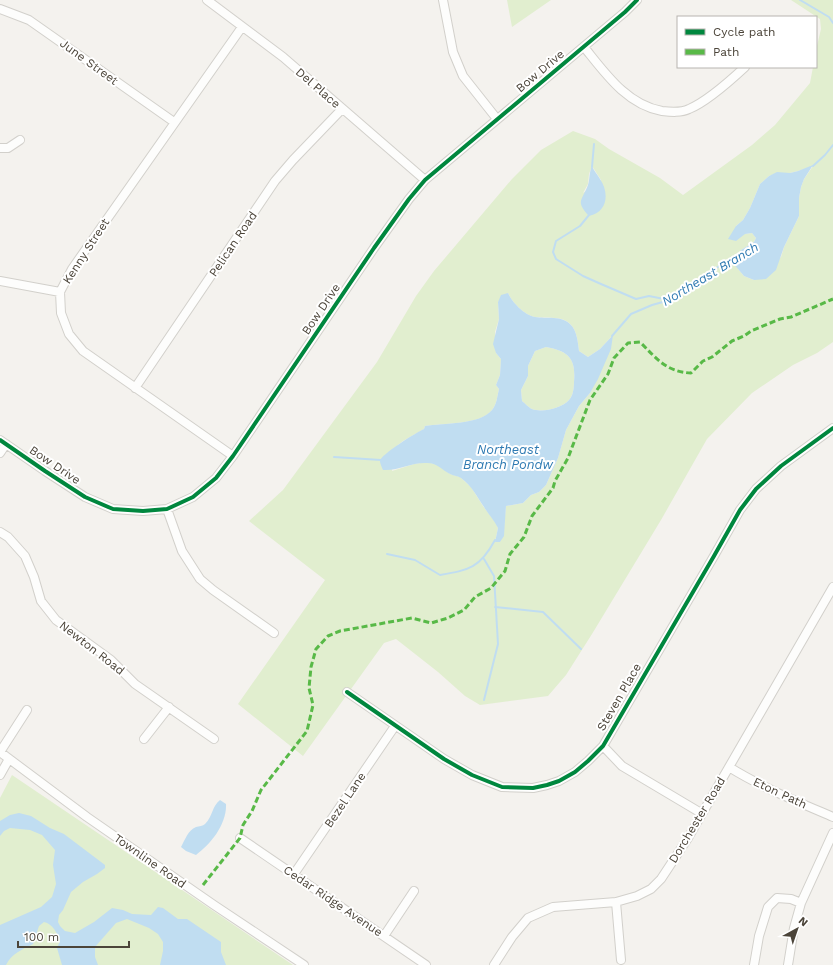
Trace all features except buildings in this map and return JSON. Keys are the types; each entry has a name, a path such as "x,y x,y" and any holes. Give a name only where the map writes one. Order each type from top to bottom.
{"street":[{"name":"Del Place","path":"207,0 283,57 425,180"},
{"path":"443,0 453,52 463,76 497,119"},
{"name":"Bow Drive","path":"3,442 85,497 113,509 143,511 167,509 193,497 216,478 233,456 374,248 409,199 425,180 584,47 637,0"},
{"name":"June Street","path":"0,9 29,20 174,122"},
{"name":"Kenny Street","path":"233,456 83,351 69,334 61,313 60,292 72,269 242,27"},
{"path":"584,47 608,76 631,98 651,109 671,113 689,109 705,100 744,68"},
{"name":"Pelican Road","path":"135,388 276,181 293,160 342,109"},
{"path":"0,148 8,148 20,140"},
{"path":"0,281 60,292"},
{"name":"Steven Place","path":"347,692 395,726 472,775 502,787 533,788 559,781 575,772 603,746 740,510 756,489 781,466 833,428"},
{"path":"0,453 3,442"},
{"path":"167,509 182,551 200,579 213,590 274,633"},
{"name":"Newton Road","path":"0,532 8,537 24,556 34,577 41,601 56,620 111,660 135,684 214,739"},
{"name":"Dorchester Road","path":"494,965 512,937 528,918 553,907 616,902 637,896 651,889 661,879 677,855 729,767 833,587"},
{"path":"144,739 169,707"},
{"path":"0,752 27,710"},
{"name":"Bezel Lane","path":"294,874 395,726"},
{"path":"603,746 622,766 701,813"},
{"name":"Townline Road","path":"0,752 86,817 304,965"},
{"path":"0,775 9,759"},
{"name":"Eton Path","path":"729,767 741,775 833,817"},
{"path":"796,965 788,962 794,928 801,903 833,833"},
{"name":"Cedar Ridge Avenue","path":"240,838 426,965"},
{"path":"384,936 414,891"},
{"path":"754,965 759,936 768,907 777,898 791,899 801,903"},
{"path":"616,902 621,960"}],"green space":[{"path":"507,0 551,0 512,27"},
{"path":"791,0 833,0 833,342 817,353 793,365 752,393 707,439 661,520 592,634 566,675 548,696 480,705 465,696 438,672 396,639 384,643 303,756 238,704 325,580 249,521 283,490 377,362 416,296 434,271 512,179 541,150 573,131 595,139 609,149 660,178 683,195 752,145 775,125 810,83 813,68 817,68 817,46 821,29 820,19 817,16","holes":["592,166 601,180 583,193 588,184","813,166 804,179 801,187 799,198 799,216 784,247 781,257 754,280 744,276 738,269 741,250 754,242 756,238 752,233 745,234 736,226 743,220 750,208 760,184 769,176 777,173 790,173","508,293 519,308 531,316 539,318 554,318 568,322 575,330 579,351 588,357 600,349 612,336 590,393 579,406 566,430 558,458 546,485 539,492 531,495 523,503 506,506 504,527 500,542 495,542 498,528 496,523 471,487 460,477 450,474 438,465 427,462 414,464 392,471 393,449 403,441 424,429 425,426 471,421 487,415 494,408 499,389 496,385 500,375 501,359 496,353 495,332 499,319 498,302"]},
{"path":"546,347 560,351 569,357 574,367 573,389 570,398 566,403 546,410 536,410 522,401 521,390 528,376 528,366 535,351"},
{"path":"12,775 293,965 0,965 0,798"}],"water":[{"path":"813,165 801,187 799,198 799,216 784,247 776,270 766,279 754,280 744,276 732,262 741,250 754,242 756,238 752,233 745,234 736,241 728,239 736,226 743,220 750,208 760,184 769,176 777,172 790,173"},
{"path":"592,166 603,185 606,196 605,202 600,211 589,216 582,207 581,201 588,185"},
{"name":"Northeast Branch Pondw","path":"508,293 519,308 531,316 539,318 554,318 567,322 575,330 579,351 588,357 600,349 613,335 611,349 598,379 590,393 579,406 566,430 558,458 546,485 539,492 531,495 523,503 506,506 504,536 500,542 495,542 498,528 495,522 471,488 461,478 429,463 420,463 383,470 380,461 392,449 424,429 425,426 470,421 486,415 494,408 499,389 496,385 500,375 501,359 496,353 493,344 499,319 498,302 501,295","holes":["546,347 565,354 572,362 574,367 574,387 572,394 566,403 557,407 546,410 532,409 522,401 521,390 528,376 528,366 535,351"]},
{"path":"220,800 226,804 226,811 217,833 196,855 186,851 181,847 189,833 193,828 205,824 210,818 215,805"},
{"path":"19,813 31,816 50,828 64,834 105,865 105,868 83,882 71,892 63,910 59,915 58,922 65,931 75,933 94,922 112,908 123,910 132,914 151,915 158,907 163,908 178,919 187,919 221,942 221,952 226,965 160,965 163,942 158,934 149,928 127,919 116,923 95,947 95,957 98,965 62,965 57,948 60,941 59,938 52,927 44,922 39,926 33,944 14,955 6,965 0,965 0,925 41,907 52,897 56,884 53,865 55,850 42,835 30,830 10,828 4,831 0,836 0,821 10,815"}],"waterway":[{"path":"800,0 829,17 833,23"},
{"path":"592,167 594,144"},
{"name":"Northeast Branch","path":"813,166 833,145"},
{"path":"589,215 580,226 556,241 553,252 556,259 583,276 636,299 649,296 669,300"},
{"name":"Northeast Branch","path":"612,336 631,314 652,305 670,300 725,262 733,261"},
{"name":"Northeast Branch","path":"334,457 381,460"},
{"path":"387,554 415,560 440,575 473,566 484,557 495,540"},
{"path":"484,559 494,576 498,644 484,700"},
{"path":"495,607 543,612 581,649"}],"marked path":[{"path":"203,885 240,838 243,825 252,811 261,790 307,731 313,705 309,688 311,667 316,649 328,636 340,631 412,618 431,623 448,618 464,610 475,597 491,588 505,571 510,554 524,537 532,516 553,488 555,481 568,458 590,400 608,374 614,358 628,343 640,342 657,359 668,367 682,372 691,373 703,361 712,357 732,341 751,331 780,319 791,317 833,299"}],"cycle path":[{"path":"0,440 85,497 113,509 143,511 167,509 193,497 216,478 233,456 374,248 409,199 425,180 625,12 637,0"},
{"path":"347,692 444,759 472,775 502,787 533,788 559,781 575,772 603,746 740,510 756,489 781,466 833,428"}]}
